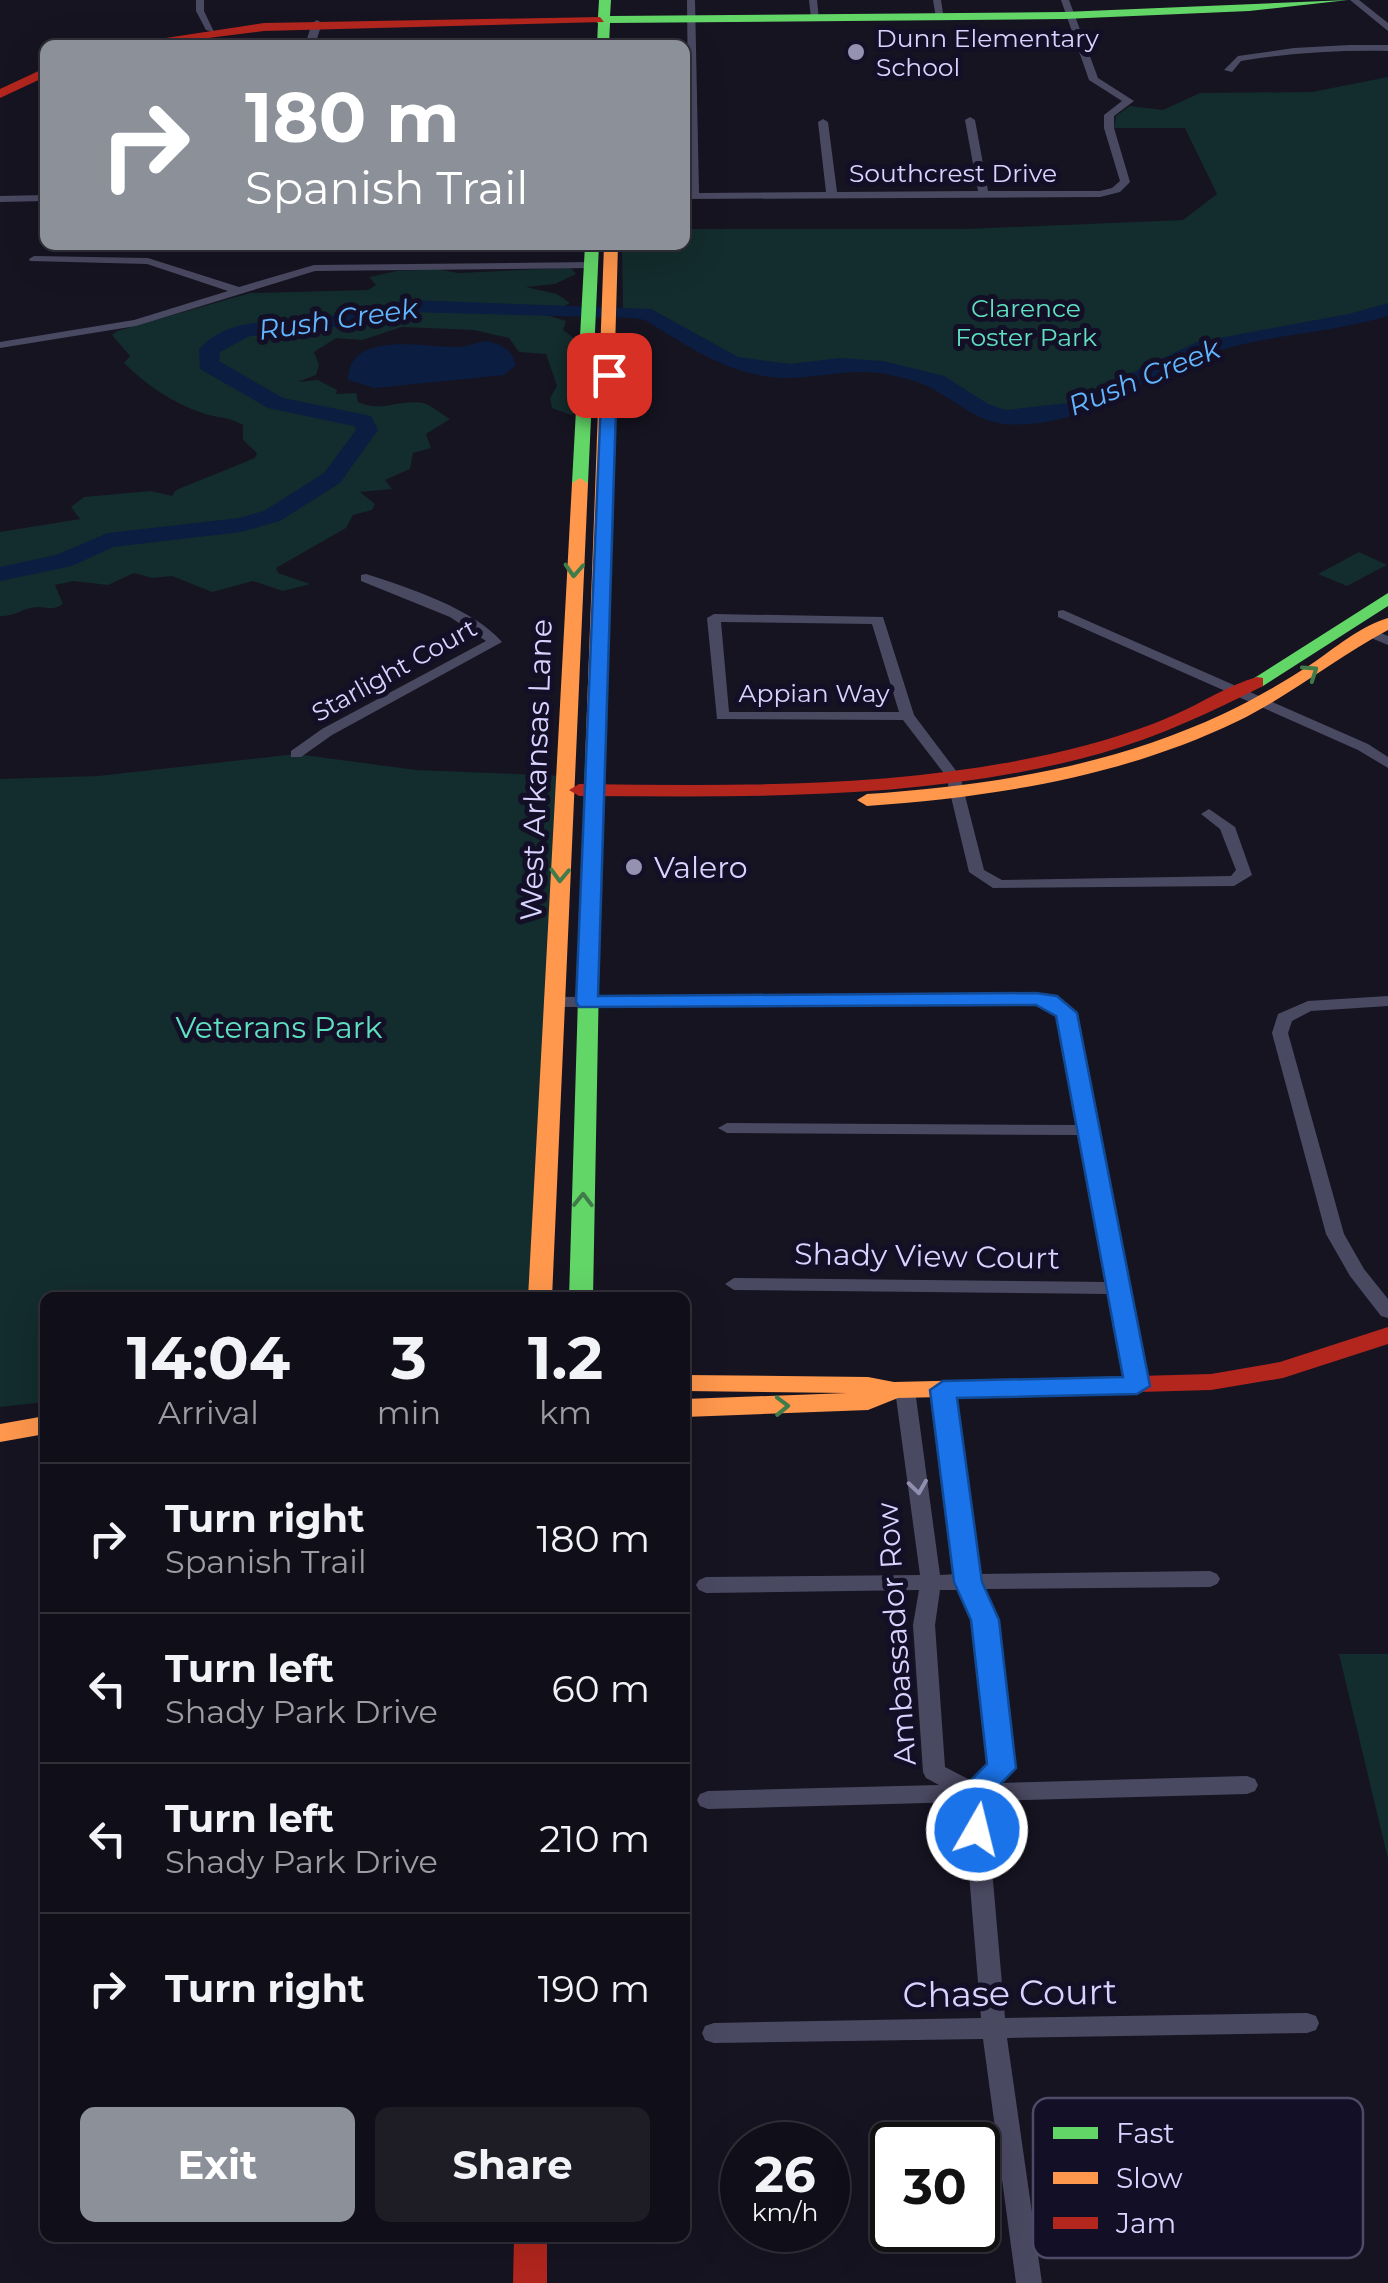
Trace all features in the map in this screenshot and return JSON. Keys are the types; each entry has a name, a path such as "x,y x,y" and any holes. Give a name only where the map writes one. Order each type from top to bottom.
{"main road":[{"path":"174,40 211,30 313,34 613,9 1068,9 1162,16 1342,0"},
{"path":"604,40 613,9"},
{"path":"613,9 619,40"},
{"path":"0,94 40,74"},
{"name":"West Arkansas Lane","path":"581,1292 595,798 599,342 601,289 611,250"},
{"name":"West Arkansas Lane","path":"592,255 601,289"},
{"name":"West Arkansas Lane","path":"540,1292 557,1002 563,798 599,342"},
{"path":"955,784 1177,722 1238,691 1388,598"},
{"path":"563,798 863,800 955,784 1074,772 1220,723 1382,632"},
{"path":"690,1383 868,1384 899,1390 1137,1386 1248,1378 1388,1335"},
{"path":"690,1408 868,1402 899,1390"},
{"path":"0,1433 40,1425"},
{"path":"530,2283 531,2242"}],"street":[{"path":"200,0 200,11 211,30"},
{"path":"1354,0 1388,28"},
{"path":"690,196 692,9"},
{"name":"Southcrest Drive","path":"690,196 1100,194 1123,186 1109,128 1110,115 1129,102 1094,80 1068,9"},
{"path":"1229,70 1238,59 1255,56 1344,46 1388,48"},
{"path":"970,120 984,196"},
{"path":"822,122 832,196"},
{"path":"0,199 40,198"},
{"path":"80,258 84,250"},
{"path":"0,346 136,323 296,271 338,265 592,255"},
{"path":"34,259 160,264 236,290"},
{"name":"Starlight Court","path":"296,754 327,732 496,642 489,634 434,605 366,578"},
{"path":"1063,614 1363,748 1388,764"},
{"name":"Appian Way","path":"907,716 722,716 714,618 878,620 907,716 955,784"},
{"path":"955,784 977,872 985,880 1010,886 1234,880 1244,875 1244,870 1227,828 1210,814"},
{"path":"557,1002 1049,1001 1066,1013 1137,1386"},
{"path":"1388,1002 1308,1006 1284,1018 1280,1034 1335,1234 1356,1272 1388,1312"},
{"path":"727,1128 1090,1130"},
{"name":"Shady View Court","path":"734,1284 1119,1288"},
{"name":"Ambassador Row","path":"899,1390 930,1582 924,1625 934,1772 974,1792"},
{"path":"943,1390 968,1582 985,1620 1002,1768 974,1792"},
{"path":"706,1585 1210,1579"},
{"path":"708,1800 1247,1785"},
{"path":"974,1792 994,2028 1028,2283"},
{"name":"Chase Court","path":"714,2033 1307,2023"}],"green space":[{"name":"Clarence Foster Park","path":"1388,77 1388,309 1352,320 1205,347 1074,409 1028,417 1004,417 980,409 936,381 883,367 840,364 790,371 732,363 651,315 623,312 622,250 690,250 690,229 966,229 1183,220 1217,194 1185,128 1114,128 1116,116 1130,106 1163,110 1200,93 1312,92"},
{"path":"571,268 576,274 555,284 526,287 557,294 570,303 546,315 566,321 563,330 575,339 577,352 571,360 575,370 570,399 577,412 571,415 552,408 550,398 557,386 546,354 519,352 509,338 474,330 402,327 362,340 336,338 314,352 319,365 316,375 298,382 318,380 337,390 336,394 356,393 358,402 367,405 423,403 450,419 426,434 431,448 413,453 410,469 385,480 392,489 360,492 375,504 372,510 353,515 346,528 276,568 278,573 310,584 283,591 253,581 212,592 172,576 152,578 134,573 108,585 73,581 55,585 63,604 0,616 0,532 80,519 71,507 84,497 151,491 172,496 176,490 255,458 257,453 243,440 243,425 182,405 124,363 130,356 112,335 117,331 250,293 368,290 376,285 369,277 397,271 436,269 459,273"},
{"path":"1359,552 1387,565 1347,586 1318,574"},
{"name":"Veterans Park","path":"296,754 416,770 564,776 540,1292 40,1292 40,1403 0,1407 0,779 98,776"},
{"path":"1339,1654 1388,1654 1388,1859"}],"water":[{"path":"488,341 512,355 516,365 504,375 375,388 348,380 351,364 360,354 374,348 408,344 457,347"}],"waterway":[{"name":"Rush Creek","path":"0,574 63,561 108,540 241,525 272,516 332,478 367,430 363,421 276,403 208,364 210,350 227,337 248,330 315,325 410,306 634,312 651,315 732,363 790,371 840,364 883,367 936,381 980,409 1004,417 1028,417 1074,409 1205,347 1352,320 1388,309"}],"traffic: fast":[{"path":"603,40 605,0"},
{"path":"600,20 1064,15 1342,0"},
{"path":"580,483 592,250"},
{"path":"1257,682 1388,598"},
{"path":"581,1292 594,765"}],"traffic: slow":[{"path":"594,765 611,250"},
{"path":"540,1292 580,483"},
{"path":"867,800 1027,782 1131,756 1230,718 1278,693 1388,623"},
{"path":"690,1383 868,1385 894,1390 1066,1386"},
{"path":"690,1408 868,1401 893,1391"},
{"path":"0,1433 40,1426"}],"traffic: jam":[{"path":"164,40 264,27 600,20"},
{"path":"0,94 40,74"},
{"path":"579,790 840,788 927,781 1013,768 1096,749 1178,720 1257,682"},
{"path":"1066,1386 1211,1382 1283,1370 1388,1335"},
{"path":"530,2283 531,2242"}],"place":[{"name":"Dunn Elementary School","path":"856,52"},
{"name":"Valero","path":"634,867"}],"route":[{"path":"609,375 587,1002 1036,999 1060,1006 1066,1013 1137,1386 943,1390 968,1582 985,1620 1002,1768 974,1792 977,1830"}]}
